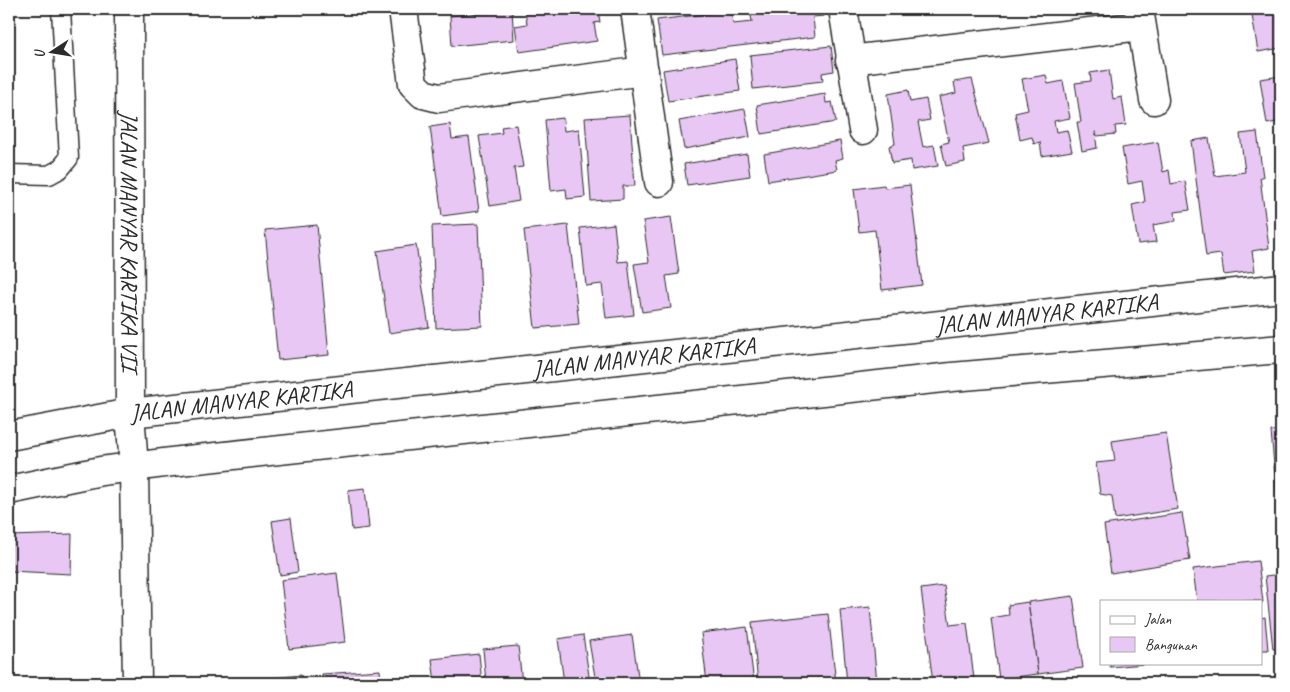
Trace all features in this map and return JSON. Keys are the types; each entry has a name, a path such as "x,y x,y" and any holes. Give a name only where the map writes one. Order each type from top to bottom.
{"street":[{"name":"JALAN MANYAR KARTIKA VII","path":"129,9 130,414 134,468 137,683"},
{"path":"403,9 413,84 423,94 439,98 644,71"},
{"path":"636,9 659,182"},
{"path":"843,9 863,130"},
{"path":"850,60 1140,18 1154,100"},
{"name":"JALAN MANYAR KARTIKA","path":"9,436 130,414 1281,288"},
{"path":"9,490 101,471 198,459 942,378 1281,349"}],"lane":[{"path":"9,174 49,175 60,170 69,158 62,9"}],"building":[{"path":"598,9 600,22 594,23 597,41 519,52 515,26 527,24 525,10"},
{"path":"750,9 823,9 824,16 813,17 815,37 662,55 657,20 731,11 733,24 752,22"},
{"path":"1251,9 1281,9 1281,48 1258,52"},
{"path":"512,10 514,40 452,46 450,16"},
{"path":"831,46 834,71 822,73 823,81 753,89 750,55"},
{"path":"735,59 740,91 668,101 663,70"},
{"path":"1109,70 1113,99 1122,97 1126,125 1115,126 1116,134 1097,136 1095,132 1097,148 1082,151 1077,122 1081,122 1075,83 1091,81 1090,73"},
{"path":"1046,75 1048,84 1063,81 1070,118 1054,121 1056,132 1067,130 1072,151 1042,156 1040,142 1034,144 1032,137 1020,140 1015,113 1028,110 1022,79"},
{"path":"1281,76 1281,121 1267,124 1260,79"},
{"path":"972,79 989,143 963,148 965,162 946,166 941,144 949,142 939,97 956,93 954,82"},
{"path":"908,90 910,102 926,99 930,120 918,122 923,147 934,145 938,166 912,170 911,160 892,163 889,146 895,144 888,94"},
{"path":"825,94 826,103 832,102 836,122 761,134 757,105"},
{"path":"745,109 750,137 684,149 679,121"},
{"path":"630,115 635,186 623,186 623,199 591,201 585,118"},
{"path":"563,118 564,131 579,129 585,197 567,199 566,189 551,191 545,120"},
{"path":"450,124 452,139 469,137 479,211 442,216 430,127"},
{"path":"516,125 523,167 514,168 519,201 490,206 479,136 502,133 501,127"},
{"path":"1257,132 1263,177 1260,177 1269,248 1252,251 1255,271 1224,275 1221,254 1206,256 1191,141 1209,138 1215,176 1245,172 1240,134"},
{"path":"840,141 843,158 835,160 837,170 768,181 764,154"},
{"path":"1158,142 1163,172 1169,170 1171,184 1185,181 1190,210 1175,212 1176,221 1153,225 1156,242 1138,244 1132,205 1145,202 1142,181 1128,184 1122,148"},
{"path":"747,154 750,176 687,185 684,164"},
{"path":"884,185 885,188 910,185 922,285 882,290 875,230 859,232 854,189"},
{"path":"671,217 679,274 666,276 671,308 642,312 634,264 649,262 643,221"},
{"path":"478,224 482,326 436,328 432,226"},
{"path":"614,224 618,262 628,261 634,315 606,318 602,284 586,286 580,228"},
{"path":"317,225 329,355 278,360 265,230"},
{"path":"568,225 579,324 535,328 524,230"},
{"path":"416,245 429,327 389,333 377,251"},
{"path":"1281,430 1281,510 1278,511 1271,431"},
{"path":"1166,433 1178,509 1115,519 1112,496 1100,494 1096,463 1115,461 1112,441"},
{"path":"365,488 369,528 352,530 348,490"},
{"path":"1182,513 1190,560 1111,573 1104,525"},
{"path":"291,518 298,572 280,575 272,521"},
{"path":"72,534 71,574 9,571 9,536"},
{"path":"1258,561 1263,602 1262,600 1197,600 1193,569"},
{"path":"337,573 345,642 289,649 281,580"},
{"path":"1281,574 1281,649 1273,649 1265,576"},
{"path":"944,586 950,625 967,623 974,679 933,683 921,589"},
{"path":"1073,596 1083,668 1038,674 1028,602"},
{"path":"1028,602 1038,674 999,679 991,618 1009,615 1008,605"},
{"path":"870,607 877,683 847,683 840,610"},
{"path":"828,614 836,683 758,683 752,622"},
{"path":"1265,617 1268,650 1262,650 1262,618"},
{"path":"747,627 754,683 707,683 701,633"},
{"path":"583,635 590,683 564,683 558,639"},
{"path":"632,635 639,683 596,683 589,641"},
{"path":"518,646 522,683 486,683 483,649"},
{"path":"479,654 482,683 435,683 432,659"},
{"path":"1110,664 1145,664 1110,667"},
{"path":"380,670 381,683 322,683 322,674"},
{"path":"301,675 302,683 244,683 243,681"}]}
